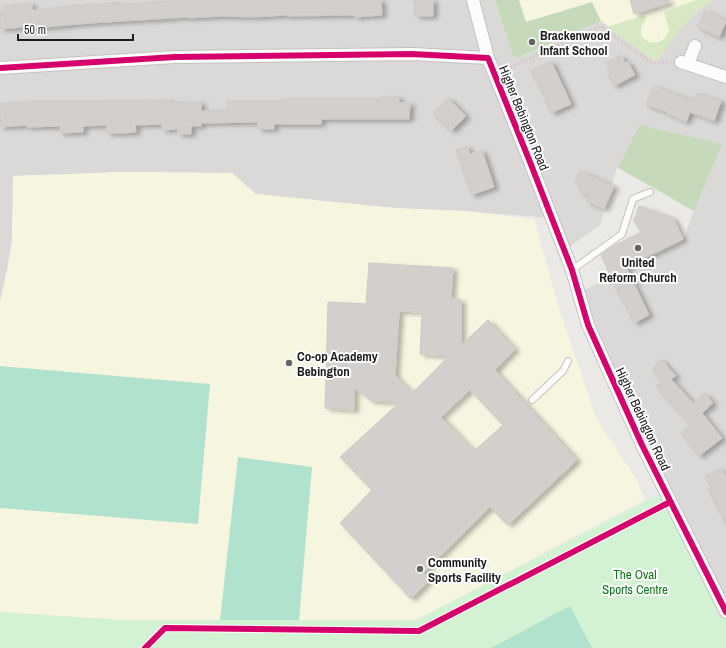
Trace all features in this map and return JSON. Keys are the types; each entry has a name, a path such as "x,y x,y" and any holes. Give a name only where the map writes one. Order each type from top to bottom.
{"street":[{"path":"474,0 488,58"},
{"path":"695,46 685,63 726,77"},
{"name":"Higher Bebington Road","path":"0,68 175,57 412,54 488,58 572,270 588,325 642,445 726,612"}],"lane":[{"path":"572,270 622,234 633,199 650,192"},
{"path":"532,400 563,371 568,360"}],"path":[{"path":"494,75 600,26 652,62 685,63"},
{"path":"145,648 165,628 419,631 670,502"}],"shaded area":[{"path":"0,0 726,0 726,607 576,294 683,241 694,211 617,167 600,225 565,250 551,218 464,211 394,208 256,194 232,173 124,172 13,176 12,242 0,302"},
{"name":"Brackenwood Infant School","path":"495,0 713,0 702,7 679,29 656,62 601,21 526,55 518,58 513,57"},
{"name":"Co-op Academy Bebington","path":"124,172 232,173 256,194 394,208 464,211 534,219 559,308 596,418 635,477 645,500 416,620 120,620 0,612 0,302 12,242 13,176"}],"green space":[{"path":"495,0 519,0 526,22 592,2 601,21 518,58 513,57"},
{"path":"696,0 713,0 688,20 656,62 607,27 645,15 646,19 641,28 641,35 644,39 652,43 656,43 664,39 669,30 664,12"},
{"path":"640,125 722,144 694,211 617,167"},
{"path":"0,366 210,384 198,524 0,508"},
{"path":"238,457 312,467 299,620 220,620"},
{"name":"The Oval Sports Centre","path":"665,491 726,612 726,648 0,648 0,612 120,620 416,620"},
{"path":"570,606 592,648 491,648"}],"building":[{"path":"181,0 381,0 382,15 355,17 355,15 287,15 254,17 189,17 23,29 23,27 0,29 0,11 4,11 4,6 32,3 32,10 116,2 116,5"},
{"path":"414,0 433,0 433,16 415,16"},
{"path":"630,0 669,0 669,3 634,14"},
{"path":"705,11 726,21 719,37 697,27"},
{"path":"621,55 625,63 628,62 635,75 614,86 607,72 609,70 606,63"},
{"path":"551,61 571,104 551,113 545,100 546,99 531,71"},
{"path":"654,86 694,101 697,93 721,101 714,121 690,112 686,122 666,113 667,112 646,105"},
{"path":"381,97 399,97 399,103 410,103 409,119 321,119 321,124 274,124 274,129 258,129 258,122 201,123 201,126 191,126 191,134 178,134 178,129 162,130 162,124 135,125 136,132 125,133 107,133 107,125 83,126 83,132 60,133 60,126 27,127 27,125 0,127 0,104 20,102 170,100 170,103 201,102 201,111 227,110 227,101 282,101 282,99 381,99"},
{"path":"448,98 466,116 451,131 433,114"},
{"path":"467,146 470,154 482,150 494,187 471,195 456,150"},
{"path":"580,171 614,186 604,209 586,201 589,195 580,192 582,186 575,183"},
{"path":"639,206 673,218 683,239 626,267 649,315 634,323 621,299 601,255 612,247 641,232 634,221"},
{"path":"369,263 453,268 451,298 461,300 461,345 488,320 515,349 495,370 577,460 508,525 490,507 423,573 430,579 411,599 340,523 372,490 340,457 400,402 372,401 354,388 354,410 325,408 328,302 366,304","holes":["399,311 422,312 420,354 449,356 412,393 395,375","470,390 503,425 474,451 441,417"]},
{"path":"661,359 676,376 671,379 693,403 704,393 713,403 702,413 722,438 699,456 681,433 690,425 656,386 662,381 652,370"},
{"path":"722,468 726,476 726,524 708,489 711,488 705,476"}],"cycle path":[{"path":"0,68 175,57 412,54 488,58 572,270 588,325 642,445 726,612"},
{"path":"145,648 165,628 419,631 670,502"}],"place":[{"name":"Brackenwood Infant School","path":"532,42"},
{"name":"United Reform Church","path":"638,248"},
{"name":"Co-op Academy Bebington","path":"289,363"},
{"name":"Community Sports Facility","path":"420,569"}]}
